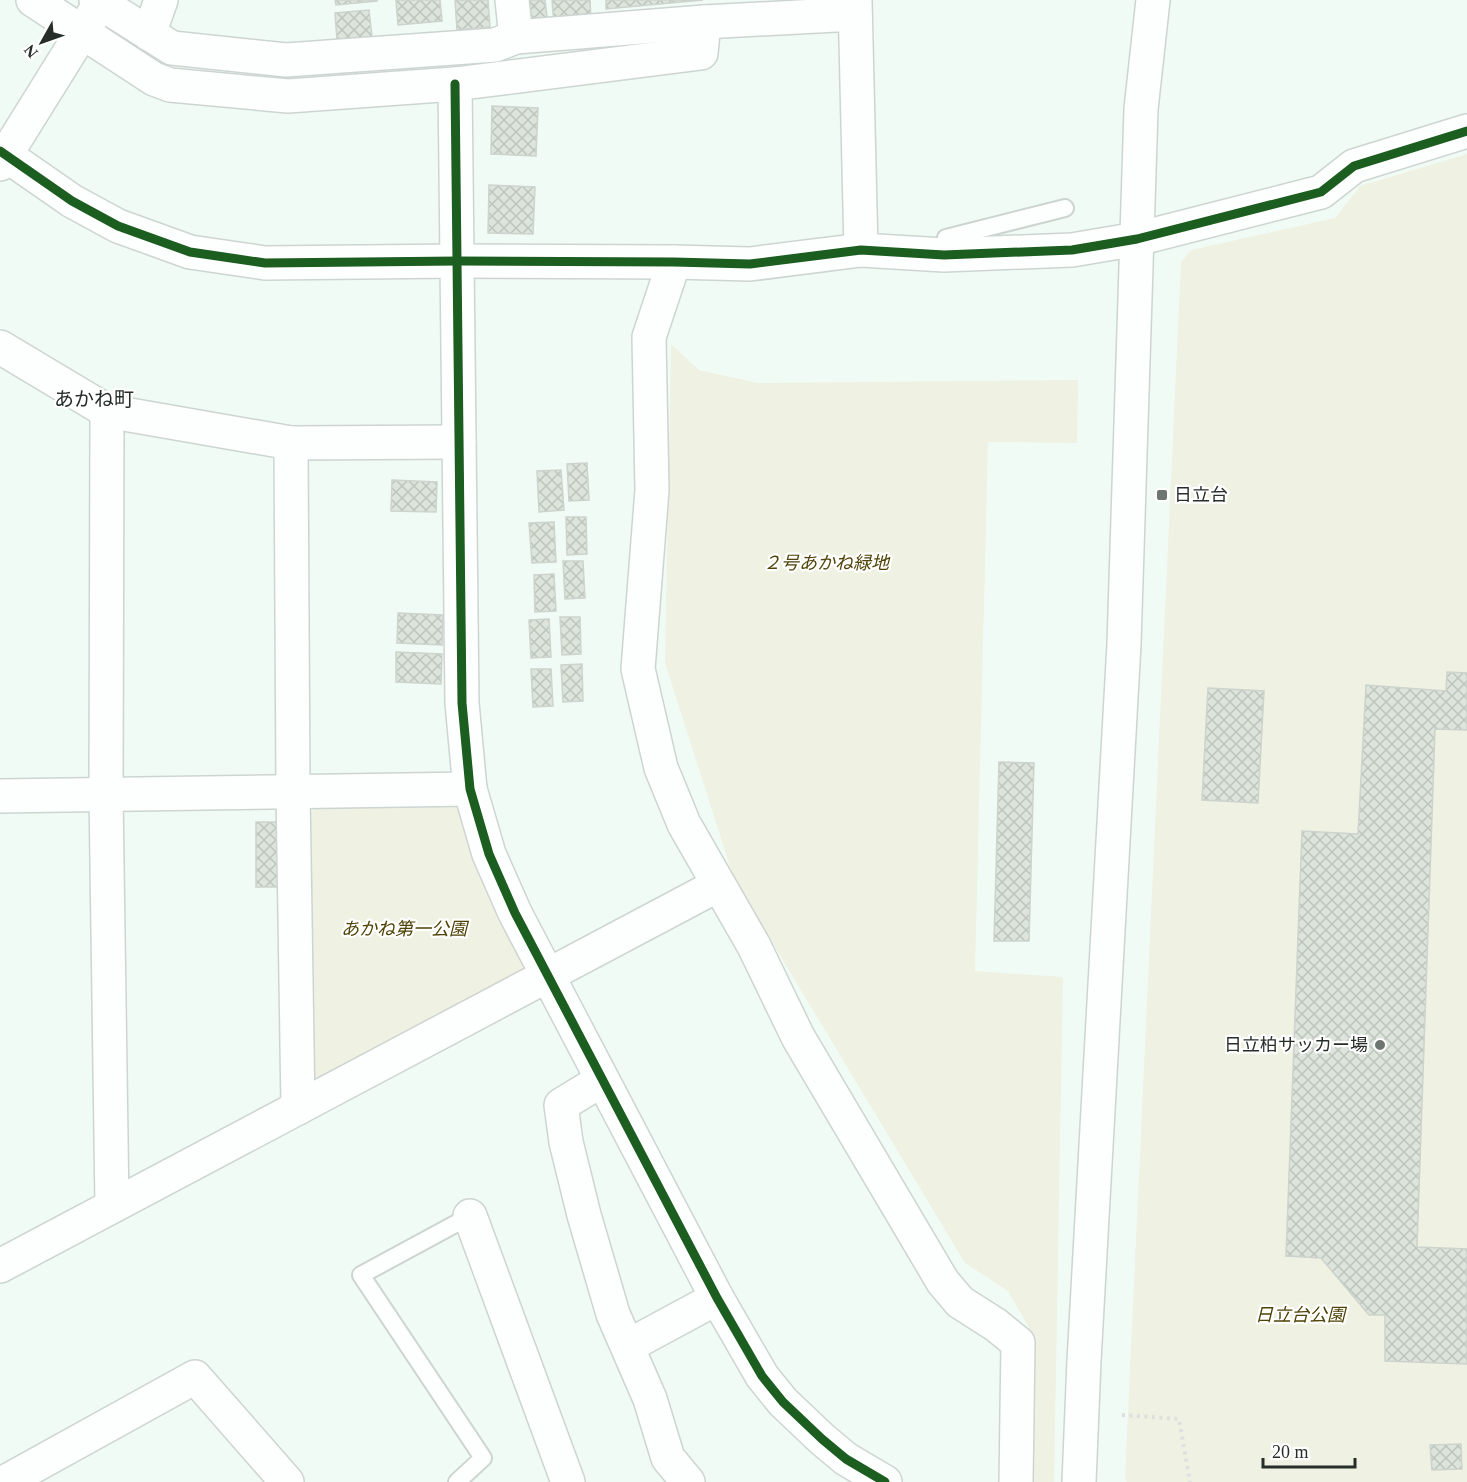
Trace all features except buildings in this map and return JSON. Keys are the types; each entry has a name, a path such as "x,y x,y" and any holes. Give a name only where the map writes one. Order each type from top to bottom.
{"street":[{"path":"33,0 154,80 170,85 288,96 455,84 701,53 704,22"},
{"path":"148,34 161,0"},
{"path":"512,0 516,37"},
{"path":"1079,1482 1124,644 1141,109 1153,0"},
{"path":"861,250 855,7 516,37 495,45 286,60 172,48 98,1 2,157 72,201 118,226 190,252 265,263 458,261 750,264 861,250 944,255 1072,250 1137,239 1321,192 1354,166 1467,131"},
{"path":"455,84 462,703 471,789 489,854 515,913 602,1080 717,1298 762,1376 783,1401 822,1439 846,1459 885,1482"},
{"path":"674,262 649,337 652,490 638,669 661,768 684,824 754,946 798,1037 943,1282 960,1302 996,1324 1018,1343 1016,1482"},
{"path":"0,346 107,411 291,444 459,442"},
{"path":"107,411 106,795 112,1206"},
{"path":"291,444 292,791 298,1108"},
{"path":"0,796 471,789"},
{"path":"0,1266 718,885"},
{"path":"602,1080 561,1105 566,1143 613,1314 650,1399 668,1458 688,1482"},
{"path":"470,1216 568,1482"},
{"path":"628,1346 717,1298"},
{"path":"4,1482 195,1377 287,1482"}],"lane":[{"path":"944,255 946,238 1065,208"},
{"path":"457,1482 483,1458 361,1275 470,1216"}],"path":[{"path":"1122,1415 1179,1419 1191,1482"}],"green space":[{"name":"日立台公園","path":"1467,154 1467,1482 1127,1482 1125,1479 1181,262 1191,250 1335,218 1360,186"},
{"name":"２号あかね緑地","path":"671,344 699,370 758,383 1078,380 1077,443 988,442 975,971 1063,977 1054,1482 1026,1482 1033,1335 1008,1291 965,1263 734,879 665,663"},
{"name":"あかね第一公園","path":"318,805 454,805 463,814 523,963 521,975 322,1081 311,1073 309,815"}],"cycle path":[{"path":"455,84 462,703 470,789 489,854 515,913 717,1298 762,1376 783,1402 822,1439 846,1459 885,1482"},
{"path":"0,151 72,201 118,226 190,252 265,263 458,261 750,264 861,250 944,255 1072,250 1137,239 1321,192 1354,166 1467,131"}],"place":[{"name":"日立台","path":"1162,495"},
{"name":"日立柏サッカー場","path":"1380,1045"}],"district":[{"name":"あかね町","path":"94,399"}]}
